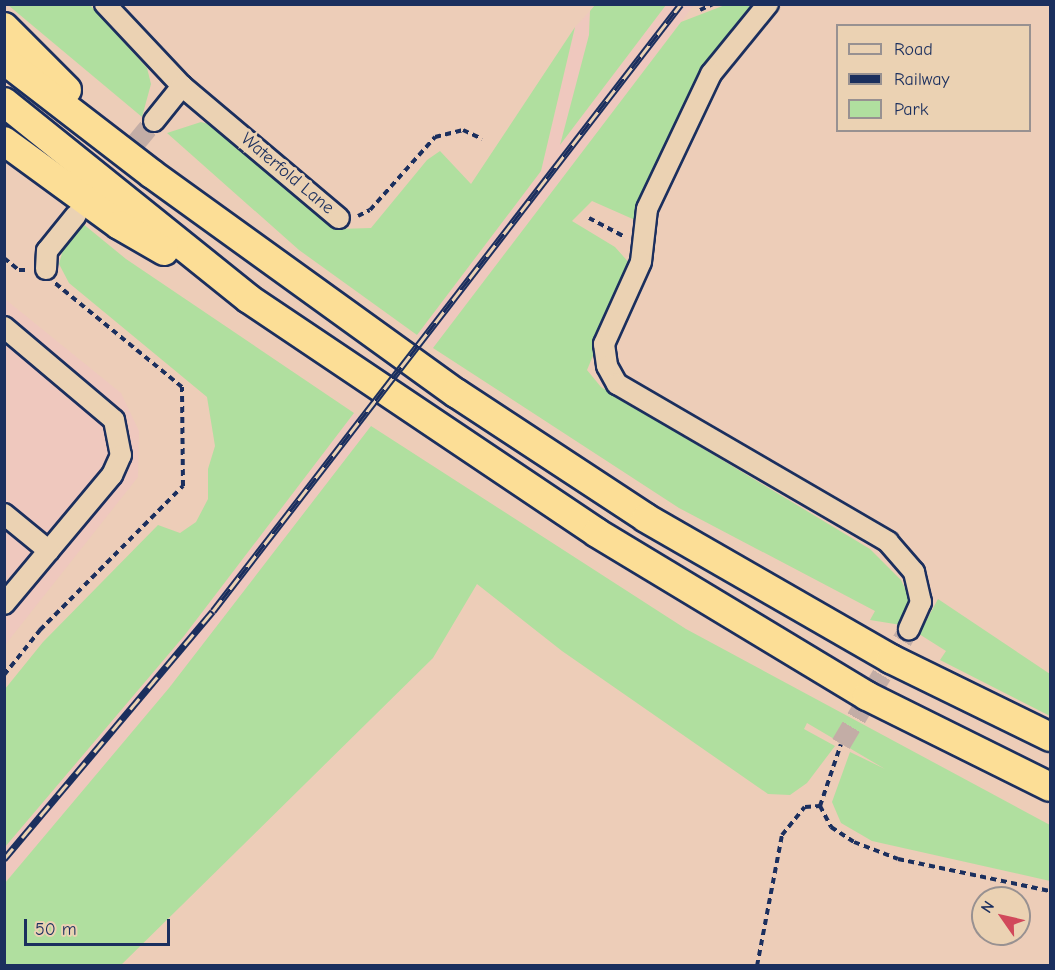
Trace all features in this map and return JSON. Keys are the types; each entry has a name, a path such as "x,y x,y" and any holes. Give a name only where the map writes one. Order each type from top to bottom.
{"highway":[{"path":"4,27 152,174"},
{"path":"4,60 152,174 456,393 646,518 891,659 1050,737"},
{"path":"4,102 249,299"},
{"path":"4,141 119,225 249,299 617,546 867,696 1050,787"}],"street":[{"name":"Waterfold Lane","path":"105,4 182,86 339,218"},
{"path":"768,4 711,74 647,209 641,262 604,344 607,366 617,384 888,542 914,572 921,602 909,629"},
{"path":"153,120 182,86"},
{"path":"46,269 47,251 76,215"},
{"path":"4,604 11,583 49,551 112,475 120,455 119,431 114,420 5,328"},
{"path":"4,514 49,551"}],"path":[{"path":"700,10 713,4"},
{"name":"Waterfold Lane","path":"339,218 354,218 370,210 435,137 463,130 482,140"},
{"path":"589,218 622,236 644,240"},
{"path":"4,258 20,270 46,269"},
{"path":"841,744 820,806 831,827 854,842 898,859 1050,891"},
{"path":"757,966 782,835 805,807 820,806"}],"shaded area":[{"path":"666,5 694,5 433,348 417,335 541,171 575,27 590,11 589,35 561,143"},
{"path":"5,299 121,393 139,431 138,477 5,645"},
{"path":"354,413 371,426 334,477 169,688 5,883 5,847 184,636"}],"green space":[{"path":"8,5 90,5 147,68 151,84 142,117"},
{"path":"595,5 666,5 560,145 589,35 590,11"},
{"path":"725,5 756,5 726,38 691,93 635,220 592,201 572,221 615,247 631,265 587,370 601,387 870,549 901,580 912,603 901,625 870,620 875,611 679,508 433,348 681,22"},
{"path":"575,27 541,171 417,335 299,250 167,133 201,122 216,126 338,229 371,228 427,160 440,151 471,184"},
{"path":"82,223 126,259 354,413 184,636 5,847 5,689 43,642 158,525 180,533 196,522 208,499 208,469 215,446 207,397 69,283 59,264 64,246"},
{"path":"371,426 686,629 1050,825 1050,881 872,841 841,823 832,802 850,752 885,769 807,723 804,729 835,746 807,783 790,795 768,794 562,651 477,584 433,658 121,965 5,965 5,883 169,688"},
{"path":"938,599 1050,674 1050,716 940,660 946,651 919,634"}],"tunnel":[{"path":"97,190 154,121"},
{"path":"841,744 909,629"}],"railway":[{"path":"4,859 213,611 681,4"}]}
